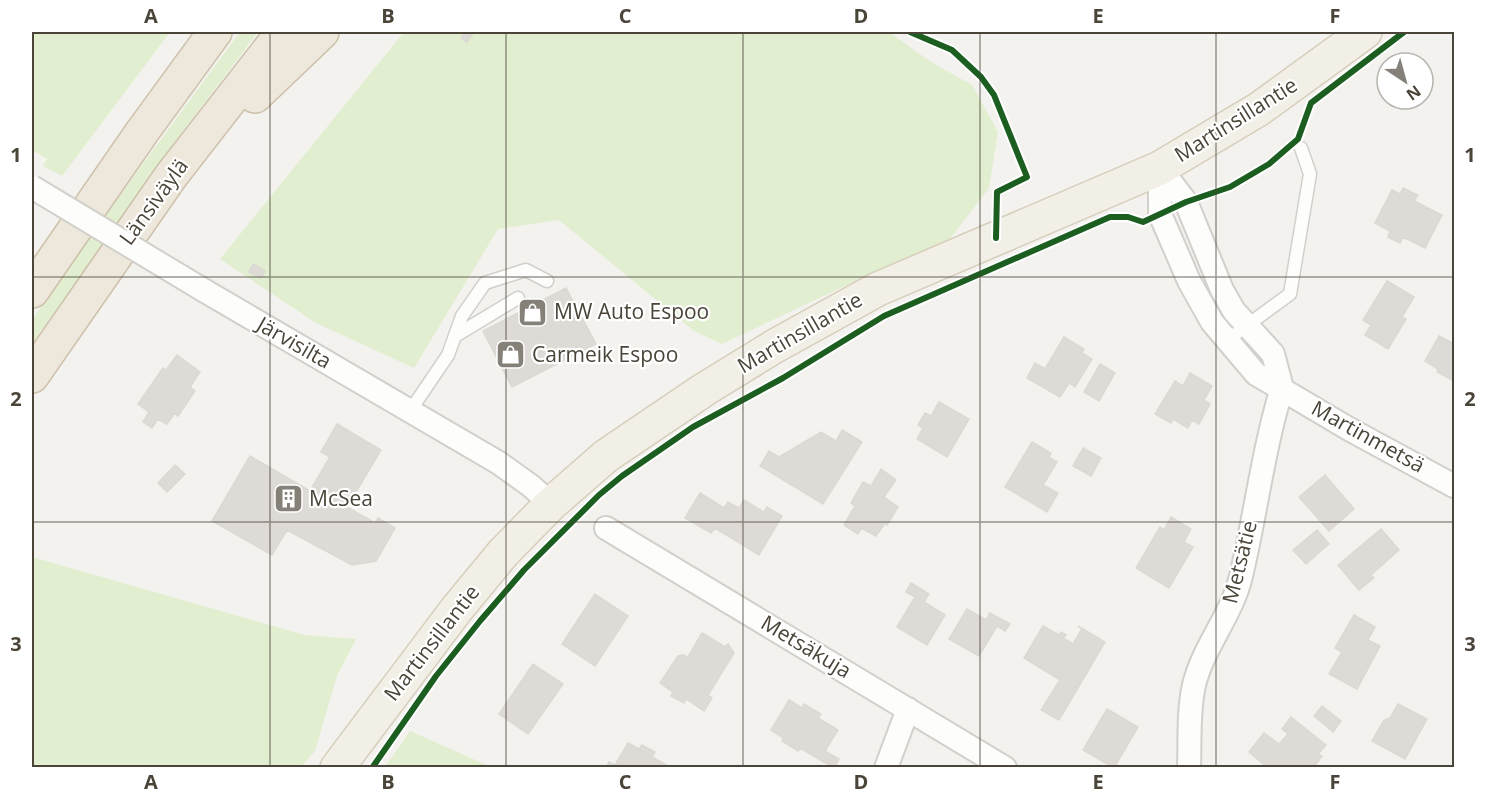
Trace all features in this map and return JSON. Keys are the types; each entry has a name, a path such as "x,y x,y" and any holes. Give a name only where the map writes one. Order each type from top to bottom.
{"highway":[{"path":"32,291 142,132 215,32"},
{"name":"Länsiväylä","path":"32,376 171,176 283,32"},
{"path":"171,176 322,32"}],"main road":[{"name":"Martinsillantie","path":"337,768 503,553 551,504 606,456 775,345 878,289 1160,168 1259,109 1365,32"}],"street":[{"path":"1160,168 1186,202 1222,290 1234,311 1273,354 1282,388"},
{"name":"Martinmetsä","path":"1160,168 1160,214 1189,281 1212,322 1256,374 1349,429 1455,486"},
{"name":"Järvisilta","path":"32,188 499,463 551,504"},
{"name":"Metsätie","path":"1189,768 1194,685 1241,578 1272,420 1282,388"},
{"name":"Metsäkuja","path":"606,528 1005,768"},
{"path":"886,768 908,708"}],"lane":[{"path":"1227,340 1290,294 1310,174 1301,148"},
{"path":"410,411 448,355 462,316 485,283 526,270 547,281"},
{"path":"455,336 518,298"}],"green space":[{"path":"32,32 170,32 62,176 43,166 47,159 32,150"},
{"path":"240,32 258,32 180,135 32,344 32,320 84,244"},
{"path":"404,32 889,32 931,62 972,85 998,132 989,188 950,239 722,344 694,331 559,220 498,229 414,368 316,323 220,259"},
{"path":"32,557 305,635 356,639 337,676 315,751 301,767 32,767"},
{"path":"410,731 491,767 385,767"}],"building":[{"path":"465,32 474,32 467,42 461,38"},
{"path":"1403,188 1418,195 1414,201 1442,215 1425,248 1403,237 1400,243 1388,237 1390,231 1375,223 1392,190 1400,194"},
{"path":"253,264 265,271 261,278 249,272"},
{"path":"1387,281 1414,297 1402,317 1406,319 1388,349 1365,335 1371,325 1363,320"},
{"path":"566,288 596,344 512,387 483,331"},
{"path":"1439,336 1452,343 1454,339 1454,381 1437,372 1438,369 1425,361"},
{"path":"1064,337 1084,349 1082,353 1092,359 1075,387 1069,383 1060,397 1027,378 1035,363 1045,369"},
{"path":"177,355 200,372 190,387 195,391 178,416 175,413 167,424 158,419 152,428 143,422 149,412 138,404 163,368 166,370"},
{"path":"1100,364 1115,373 1099,401 1084,392"},
{"path":"1190,373 1212,386 1204,400 1210,404 1199,424 1192,420 1188,428 1173,419 1171,423 1155,414 1175,381 1183,386"},
{"path":"939,402 969,419 947,457 917,439 923,428 918,425 925,413 931,416"},
{"name":"McSea","path":"337,424 381,450 347,507 375,523 378,518 395,528 376,561 352,565 287,530 272,555 212,521 250,456 310,491 330,457 321,452"},
{"path":"842,430 862,442 823,504 760,466 769,451 779,457 821,432 836,441"},
{"path":"1032,442 1051,453 1049,457 1057,462 1043,485 1058,493 1047,512 1005,487"},
{"path":"1083,448 1101,458 1091,476 1073,466"},
{"path":"175,465 185,474 167,492 158,483"},
{"path":"881,469 896,480 884,497 898,507 887,525 885,523 876,536 861,528 858,534 844,525 855,506 851,503 863,482 871,486"},
{"path":"1325,475 1354,509 1329,531 1299,497"},
{"path":"700,493 724,508 728,502 739,508 744,500 764,512 767,507 782,516 759,555 715,528 711,533 685,518"},
{"path":"1171,517 1191,529 1184,542 1193,547 1169,588 1136,568 1160,527 1164,530"},
{"path":"1381,529 1399,550 1371,575 1374,578 1359,590 1338,565"},
{"path":"1317,530 1329,544 1306,564 1293,550"},
{"path":"911,583 929,594 924,602 945,615 927,645 897,627 915,597 906,592"},
{"path":"595,594 628,616 595,666 562,644"},
{"path":"967,609 986,620 990,613 1010,624 1005,631 997,626 979,656 949,639"},
{"path":"1354,615 1375,627 1368,640 1380,646 1357,689 1329,674 1342,652 1335,648"},
{"path":"1043,626 1059,635 1061,632 1066,635 1063,638 1073,644 1082,629 1078,626 1105,642 1059,720 1041,710 1060,680 1024,658"},
{"path":"702,633 725,647 728,644 734,653 708,695 712,698 704,711 686,699 684,703 671,696 673,692 660,683 678,656 688,657"},
{"path":"533,664 563,684 528,734 499,714"},
{"path":"789,700 802,708 804,704 821,714 818,718 838,730 825,751 839,759 834,768 800,748 798,751 782,741 783,738 771,730"},
{"path":"1398,704 1427,719 1405,759 1372,741 1384,720 1390,718"},
{"path":"1322,706 1341,721 1333,732 1314,716"},
{"path":"1107,709 1138,727 1114,768 1083,750"},
{"path":"1291,717 1326,745 1318,754 1322,756 1313,768 1268,768 1249,752 1264,733 1279,744 1288,734 1282,729"},
{"path":"628,743 639,749 642,745 655,752 652,757 668,766 667,768 606,768 609,762 615,765"}],"cycle path":[{"path":"910,32 952,50 981,77 994,95 1027,177 997,192 996,238"},
{"path":"372,768 436,676 480,621 524,570 599,495 622,476 693,427 783,378 884,316 1110,217 1128,217 1143,222 1186,202 1230,187 1269,164 1298,139 1311,103 1404,32"}],"place":[{"name":"MW Auto Espoo","path":"533,312"},
{"name":"Carmeik Espoo","path":"511,355"},
{"name":"McSea","path":"288,499"}]}
